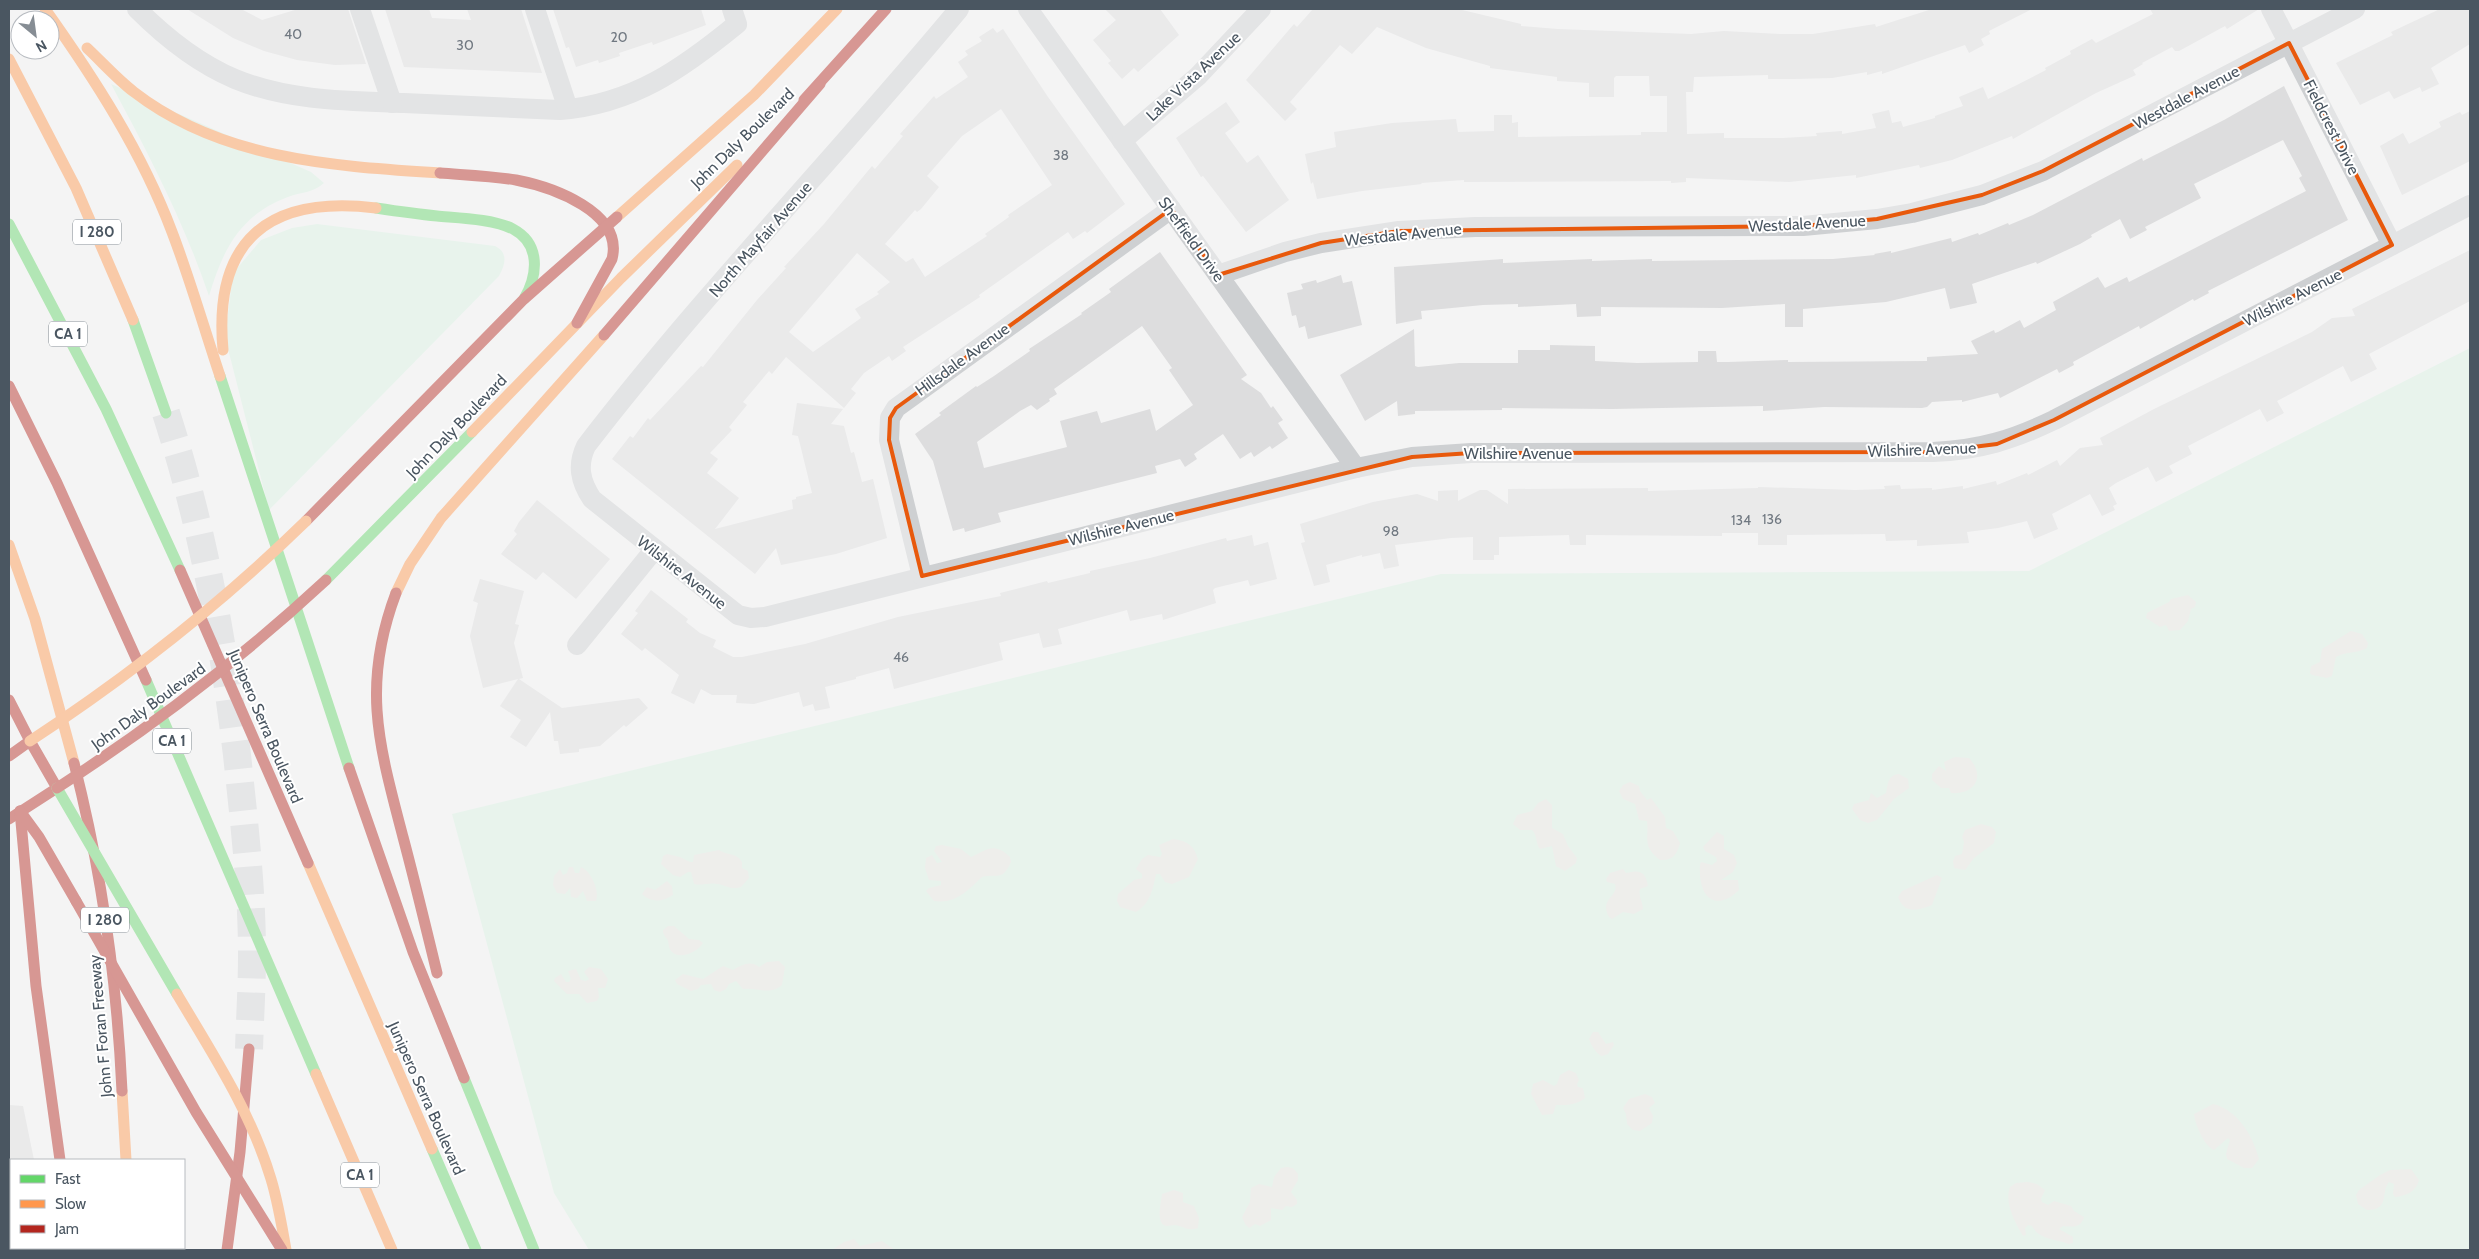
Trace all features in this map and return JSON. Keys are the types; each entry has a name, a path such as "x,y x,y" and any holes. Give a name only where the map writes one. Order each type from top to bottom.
{"main road":[{"path":"45,9 112,109 164,212 187,272 350,770 413,952 437,1015 466,1080 535,1250"},
{"path":"54,9 92,54 129,88 165,113 221,141 252,151 296,161 471,175 530,183 555,190 577,202 606,226 614,244 612,257 577,323"},
{"name":"John Daly Boulevard","path":"9,756 121,680 187,630 248,578 524,298 754,94 837,9"},
{"name":"John Daly Boulevard","path":"9,819 136,737 212,680 262,639 326,580 577,323 820,84 886,9"},
{"name":"I 280","path":"9,59 60,154 97,231 132,317 166,412"},
{"path":"466,1080 441,987 377,725 375,690 380,645 387,616 400,581 419,548 441,518 628,309 820,84"},
{"path":"266,513 227,370 220,322 222,294 230,268 243,246 260,229 281,215 295,210 335,205 506,226 524,237 535,257 532,283 524,298"},
{"name":"Junipero Serra Boulevard","path":"9,224 106,409 160,524 476,1250"},
{"name":"CA 1","path":"9,386 61,492 128,639 392,1250"},
{"name":"John F Foran Freeway","path":"9,545 36,622 55,685 79,782 106,931 119,1039 126,1159"},
{"path":"9,700 57,788 246,1113 270,1172 280,1213 286,1250"},
{"path":"12,798 43,844 196,1112 282,1250"},
{"path":"20,812 24,878 43,1050 60,1159"},
{"path":"227,1250 240,1160 249,1049"}],"street":[{"path":"137,9 177,46 205,64 236,79 267,89 298,95 392,103 568,109 611,101 658,82 703,52 738,24 732,9"},
{"path":"360,9 392,103"},
{"path":"535,9 568,109"},
{"name":"North Mayfair Avenue","path":"581,478 582,455 614,410 959,9"},
{"name":"Sheffield Drive","path":"1028,9 1356,468"},
{"name":"Lake Vista Avenue","path":"1122,141 1198,76 1261,9"},
{"name":"Fieldcrest Drive","path":"2272,9 2392,245"},
{"name":"Westdale Avenue","path":"1218,275 1277,255 1321,243 1399,231 1476,227 1803,226 1877,219 1912,213 1982,195 2043,171 2355,9"},
{"name":"Wilshire Avenue","path":"581,478 592,499 727,608 738,615 751,618 765,617 1356,468 1412,457 1461,453 1933,452 1965,450 1997,444 2054,420 2470,206"},
{"name":"Hillsdale Avenue","path":"922,576 890,440 890,418 896,408 1171,209"},
{"path":"577,645 654,550"}],"highlighted area":[{"path":"2289,43 2392,245 2054,420 1997,444 1933,452 1471,453 1412,457 922,576 889,440 890,418 896,408 1171,209 1218,275 1321,243 1399,231 1803,226 1877,219 1982,195 2043,171"}],"green space":[{"path":"111,84 311,172 324,183 311,191 271,204 257,213 227,249 220,263 209,296 177,215 152,162"},
{"path":"317,224 495,246 504,256 504,264 499,276 269,510 225,337 233,273 261,240 292,228"},
{"path":"2470,348 2470,1250 589,1250 554,1193 452,814 1441,574 2029,571"}],"sand":[{"path":"2188,595 2196,602 2195,607 2191,609 2188,621 2180,630 2169,631 2166,625 2160,627 2146,618 2147,613 2169,602 2171,599"},
{"path":"2351,631 2362,634 2368,643 2367,648 2336,657 2332,676 2327,678 2312,675 2310,673 2311,666 2320,662 2322,649"},
{"path":"1955,757 1969,758 1977,771 1977,778 1972,788 1959,793 1951,793 1949,788 1941,788 1932,780 1932,774 1939,766 1946,771 1944,762"},
{"path":"1899,774 1908,779 1909,788 1894,799 1877,820 1868,823 1860,820 1852,809 1854,804 1869,800 1871,793 1877,798 1886,793 1890,778"},
{"path":"1630,782 1639,786 1640,791 1647,800 1651,798 1665,817 1666,828 1673,831 1680,843 1676,853 1671,858 1660,860 1651,851 1648,842 1647,821 1639,820 1635,804 1623,799 1619,791 1623,785"},
{"path":"1546,799 1552,805 1552,828 1563,834 1568,846 1577,858 1576,863 1565,871 1556,866 1552,846 1540,849 1532,830 1520,830 1513,824 1517,815 1532,811 1538,803"},
{"path":"1981,824 1992,827 1996,832 1994,843 1974,858 1965,870 1954,868 1953,861 1955,856 1962,854 1964,842 1962,837 1965,830"},
{"path":"1717,832 1724,836 1724,849 1734,855 1737,863 1733,872 1721,880 1738,880 1739,890 1725,900 1718,901 1712,900 1704,891 1701,883 1700,868 1701,862 1712,865 1717,861 1716,857 1705,851 1703,847"},
{"path":"1173,839 1189,844 1196,854 1198,859 1189,877 1172,884 1165,882 1160,874 1156,874 1150,896 1141,909 1136,912 1120,907 1117,901 1118,894 1134,880 1142,878 1142,874 1136,869 1142,859 1148,855 1160,857 1162,854 1159,845"},
{"path":"942,845 961,849 971,857 985,850 999,849 1010,857 1011,862 1005,872 999,876 982,877 966,892 955,898 934,901 926,891 929,888 941,885 941,881 929,880 925,868 926,858 932,855 937,863 942,862 934,851 936,846"},
{"path":"719,850 740,859 742,868 748,871 749,878 741,887 732,888 715,884 694,884 691,872 680,877 673,875 661,864 663,856 667,854 693,862 694,855"},
{"path":"569,867 573,867 575,873 579,873 581,867 585,869 596,887 596,901 587,901 583,891 577,898 571,897 570,888 565,894 557,893 553,885 554,876 560,869 563,875 567,873"},
{"path":"1623,869 1626,873 1641,872 1645,877 1648,886 1640,889 1643,909 1634,914 1623,912 1612,919 1609,917 1606,906 1614,892 1615,884 1607,882 1606,879 1610,873"},
{"path":"1937,875 1942,878 1932,905 1917,910 1908,909 1904,906 1898,897 1902,891"},
{"path":"667,881 672,886 673,895 661,900 653,900 642,894 647,887 655,890"},
{"path":"668,926 674,926 689,939 699,940 703,943 689,954 675,954 670,949 663,930"},
{"path":"779,961 785,967 782,985 768,991 743,989 736,981 720,992 714,990 711,984 701,985 698,989 691,991 677,984 675,980 683,974 703,979 723,966 733,970 746,964 759,967 767,962"},
{"path":"589,967 601,969 608,979 605,988 598,988 599,997 597,1001 587,1003 579,994 567,994 554,981 561,974 566,982 569,982 571,979 568,971 576,969 581,980 586,981 589,979 584,972"},
{"path":"1593,1032 1598,1032 1606,1044 1613,1042 1614,1045 1608,1054 1602,1056 1594,1049 1589,1039"},
{"path":"1569,1070 1576,1073 1579,1080 1578,1087 1583,1088 1585,1098 1568,1105 1556,1105 1553,1114 1542,1115 1531,1094 1533,1084 1543,1080 1554,1086 1557,1084 1560,1075"},
{"path":"1645,1094 1652,1097 1655,1103 1649,1108 1653,1116 1652,1123 1640,1131 1633,1130 1627,1124 1623,1108 1629,1099"},
{"path":"2213,1104 2230,1112 2248,1133 2259,1159 2252,1168 2244,1168 2227,1159 2226,1154 2230,1140 2228,1138 2214,1150 2207,1144 2198,1129 2194,1114"},
{"path":"1281,1168 1293,1168 1298,1174 1298,1180 1291,1192 1297,1200 1297,1204 1292,1207 1286,1206 1282,1210 1271,1208 1271,1220 1260,1226 1255,1224 1249,1228 1242,1217 1250,1202 1251,1188 1259,1184 1272,1187 1274,1177"},
{"path":"2411,1169 2419,1180 2416,1188 2410,1193 2395,1197 2393,1194 2394,1184 2389,1182 2386,1186 2384,1200 2379,1207 2367,1210 2358,1204 2356,1195 2359,1190 2380,1175 2390,1170"},
{"path":"2028,1182 2037,1184 2045,1190 2041,1199 2042,1202 2048,1205 2054,1201 2071,1206 2074,1211 2084,1217 2079,1225 2063,1226 2059,1229 2073,1237 2073,1243 2069,1244 2043,1237 2032,1226 2028,1225 2025,1228 2026,1235 2023,1236 2011,1212 2008,1199 2010,1187 2016,1183"},
{"path":"1174,1190 1183,1193 1183,1202 1194,1206 1199,1218 1198,1228 1190,1229 1176,1225 1167,1226 1161,1222 1162,1194"},
{"path":"854,1239 860,1246 882,1241 895,1250 832,1250 844,1242"}],"building":[{"path":"187,9 241,9 262,20 298,9 348,9 366,64 335,65 297,60 264,51 233,38"},
{"path":"385,9 429,9 432,18 471,20 467,9 521,9 542,73 404,67"},
{"path":"553,9 701,9 706,25 653,45 652,42 619,53 620,56 599,63 598,60 576,67 569,47 566,48"},
{"path":"1105,9 1160,9 1179,35 1138,72 1134,68 1122,79 1108,63 1111,61 1093,40 1116,20"},
{"path":"1313,9 1458,9 1521,24 1521,26 1558,29 1691,34 1724,31 1813,34 1875,24 1876,27 1932,9 2032,9 1989,31 1990,34 1981,39 1984,45 1969,53 1965,45 1882,74 1882,71 1867,75 1867,72 1832,78 1794,79 1768,79 1768,75 1694,77 1693,92 1686,92 1687,134 1724,133 1724,138 1783,138 1817,136 1816,133 1842,131 1842,134 1876,128 1872,114 1889,110 1892,123 1901,121 1903,127 1935,118 1935,116 1963,106 1959,97 1983,87 1988,99 2046,70 2045,68 2071,54 2070,51 2092,39 2096,43 2153,14 2150,9 2259,9 2227,29 2225,26 2179,51 2175,51 2172,47 2133,70 2136,75 2096,93 2013,139 2012,136 1952,160 1920,168 1919,165 1856,178 1856,175 1789,182 1686,178 1686,182 1671,183 1671,181 1464,182 1464,180 1421,183 1317,199 1313,182 1311,184 1305,154 1336,147 1334,132 1392,123 1456,119 1458,132 1494,131 1494,115 1512,115 1512,123 1518,122 1518,137 1641,135 1641,132 1667,132 1667,96 1650,96 1649,76 1616,76 1614,78 1614,97 1589,97 1589,83 1557,81 1557,77 1490,68 1490,66 1426,48 1377,27 1352,54 1340,45 1290,102 1297,109 1285,121 1246,80 1294,24 1297,27"},
{"path":"2440,9 2470,9 2470,44 2431,68 2439,84 2422,92 2420,87 2394,99 2389,91 2360,105 2336,63 2393,35 2391,32"},
{"path":"993,28 997,33 1003,29 1048,97 1125,204 1087,233 1085,231 1073,239 1068,232 979,295 980,297 903,347 906,351 892,361 889,356 864,373 851,389 856,393 844,408 786,357 772,374 769,371 743,402 747,405 729,427 732,430 710,453 718,459 707,473 739,498 715,529 793,509 792,500 796,499 796,497 812,493 798,436 792,435 797,403 843,409 831,424 844,426 851,453 854,452 862,482 873,479 887,538 836,554 781,565 776,548 755,574 612,459 630,436 633,438 648,418 650,420 701,366 703,367 757,300 786,268 784,267 824,224 872,166 875,169 903,136 900,134 934,96 936,99 968,77 958,62 968,55 965,51 982,41 979,37","holes":["1001,109 1052,185 1008,215 1009,217 985,234 987,236 925,277 913,258 906,262 885,244 915,210 917,212 921,209 939,187 927,176 962,136","857,253 890,282 877,292 879,294 855,309 861,318 813,352 789,332"]},
{"path":"2284,86 2348,220 2208,291 2209,293 2194,301 2193,299 2140,329 2139,326 2073,362 2074,365 2059,373 2057,369 2000,398 1998,393 1962,402 1962,400 1932,402 1927,407 1922,408 1824,407 1763,411 1763,406 1612,409 1502,408 1502,410 1415,411 1415,414 1398,416 1397,401 1365,421 1340,375 1414,329 1415,366 1418,367 1459,363 1518,363 1518,350 1550,350 1550,345 1595,346 1595,361 1637,363 1698,362 1698,351 1716,351 1717,362 1788,360 1788,362 1927,361 1927,357 1978,354 1971,341 1994,330 1995,333 1998,332 2020,320 2024,328 2056,310 2053,302 2098,277 2105,288 2127,277 2129,282 2306,191 2299,178 2302,176 2283,140 2194,184 2201,198 2145,227 2147,230 2130,239 2120,219 2091,235 2092,237 2080,244 2037,264 2036,262 1972,284 1977,303 1950,309 1945,288 1886,302 1803,309 1803,327 1785,327 1785,304 1722,308 1601,307 1601,316 1577,317 1576,304 1518,307 1518,304 1483,305 1421,311 1422,319 1396,324 1394,267 1503,259 1503,263 1592,259 1592,261 1652,259 1652,261 1833,259 1875,255 1891,251 1891,253 1951,238 1952,242 1978,233 1979,235 2008,223 2009,225 2033,215 2142,158 2143,161 2224,120"},
{"path":"1226,102 1240,122 1225,133 1247,163 1258,155 1289,200 1246,232 1203,176 1201,177 1176,138"},
{"path":"2470,111 2470,161 2402,195 2380,146 2403,133 2409,144 2441,127 2439,122 2460,112 2462,115"},
{"path":"2470,250 2470,301 2369,354 2377,369 2351,382 2343,366 2277,401 2284,413 2267,422 2260,409 2188,446 2192,454 2169,466 2173,473 2156,482 2148,467 2116,483 2109,488 2117,504 2113,506 2115,510 2102,516 2090,494 2052,514 2058,529 2034,539 2027,521 1998,528 1967,532 1969,543 1917,546 1917,540 1886,541 1885,534 1787,535 1787,545 1758,545 1758,533 1722,533 1722,536 1586,535 1586,545 1570,545 1569,535 1499,537 1499,555 1494,555 1494,560 1473,560 1473,537 1451,538 1395,545 1399,566 1384,569 1380,553 1362,557 1362,555 1326,565 1330,582 1314,586 1301,543 1305,542 1300,524 1373,502 1417,494 1438,501 1438,491 1458,490 1458,501 1480,490 1487,490 1508,504 1508,489 1648,488 1648,491 1758,487 1855,490 1885,489 1884,486 1900,485 1901,489 1932,488 1932,490 1963,486 1963,489 1996,481 1997,485 2027,473 2028,475 2057,460 2060,466 2080,448 2103,445 2100,438 2154,409 2312,332 2332,318 2355,316 2352,309"},
{"path":"1160,252 1247,375 1241,379 1261,393 1271,408 1273,406 1283,420 1278,423 1288,438 1272,449 1270,446 1254,457 1251,452 1240,459 1223,434 1194,454 1197,459 1185,467 1180,459 1155,466 1157,473 998,513 1001,522 965,532 964,528 953,531 933,461 915,434 941,415 939,413 976,386 994,376 1030,351 1029,349 1082,314 1111,292 1109,289","holes":["1142,326 1172,368 1169,370 1193,405 1156,431 1150,409 1101,423 1097,411 1060,421 1067,447 984,468 977,442 1020,411 1031,405 1037,410 1050,401 1049,399 1057,394 1054,389"]},
{"path":"1341,275 1343,283 1352,281 1362,325 1308,339 1305,326 1299,328 1296,315 1292,316 1287,293 1303,289 1301,284 1316,280 1317,283"},
{"path":"537,500 610,559 576,599 543,572 536,580 501,554 517,534 514,531 519,522"},
{"path":"1252,535 1254,546 1268,542 1277,579 1250,586 1248,580 1215,588 1213,590 1216,603 1163,620 1162,614 1130,621 1127,610 1058,629 1062,644 1043,648 1039,633 999,643 1003,660 894,689 889,668 856,677 856,679 825,687 830,708 815,711 813,704 803,707 799,692 754,704 736,703 737,695 712,695 701,689 694,704 671,693 679,675 645,648 642,651 621,634 638,613 635,611 651,590 688,619 686,622 700,633 716,640 713,647 733,657 742,657 805,644 898,617 1001,596 1000,593 1047,581 1048,583 1090,573 1090,571 1150,558 1226,538 1227,541"},
{"path":"480,579 524,591 515,624 519,625 514,643 523,678 519,679 562,708 639,698 648,708 626,727 624,725 600,746 579,749 579,752 560,754 558,741 554,741 550,712 526,747 510,737 521,720 500,706 518,679 483,688 470,636 478,603 473,601"},
{"path":"9,1105 23,1106 34,1159 9,1160"}],"tunnel":[{"path":"166,413 201,539 210,582 225,668 237,755 251,905 252,967 249,1049"}],"traffic: fast":[{"path":"376,208 486,221 513,229 522,235 528,243 534,261 532,280 524,299"},
{"path":"9,224 106,409 180,570"},
{"path":"133,320 166,413"},
{"path":"220,376 349,768"},
{"path":"326,580 472,432"},
{"path":"146,680 316,1074"},
{"path":"57,788 177,994"},
{"path":"464,1078 534,1250"},
{"path":"432,1149 476,1250"}],"traffic: slow":[{"path":"45,9 116,116 160,202 179,250 220,376"},
{"path":"617,217 754,95 837,9"},
{"path":"87,48 134,92 168,115 204,132 242,146 320,162 440,173"},
{"path":"9,59 76,188 133,320"},
{"path":"472,432 621,278 737,165"},
{"path":"223,350 222,312 228,280 239,253 256,233 278,218 306,209 338,206 376,208"},
{"path":"396,593 410,564 441,518 604,335"},
{"path":"30,741 103,691 173,638 274,552 306,521"},
{"path":"9,545 35,619 74,763"},
{"path":"308,863 432,1149"},
{"path":"177,994 230,1084 253,1130 263,1154 273,1188 280,1214 286,1250"},
{"path":"316,1074 392,1250"},
{"path":"122,1091 126,1159"}],"traffic: jam":[{"path":"804,100 886,9"},
{"path":"604,335 820,84"},
{"path":"440,173 531,183 582,204 596,215 607,228 613,242 612,259 577,323"},
{"path":"306,521 524,299 617,217"},
{"path":"9,386 57,483 146,680"},
{"path":"180,570 308,863"},
{"path":"57,788 128,740 196,690 262,637 326,580"},
{"path":"396,593 385,626 379,657 377,715 387,773 437,973"},
{"path":"9,700 30,741"},
{"path":"9,756 30,741 57,788 9,819"},
{"path":"74,763 100,885 112,967 122,1091"},
{"path":"349,768 413,952 464,1078"},
{"path":"20,811 36,986 60,1159"},
{"path":"20,811 39,837 76,901"},
{"path":"76,901 196,1112 282,1250"},
{"path":"227,1250 240,1152 249,1049"}]}
